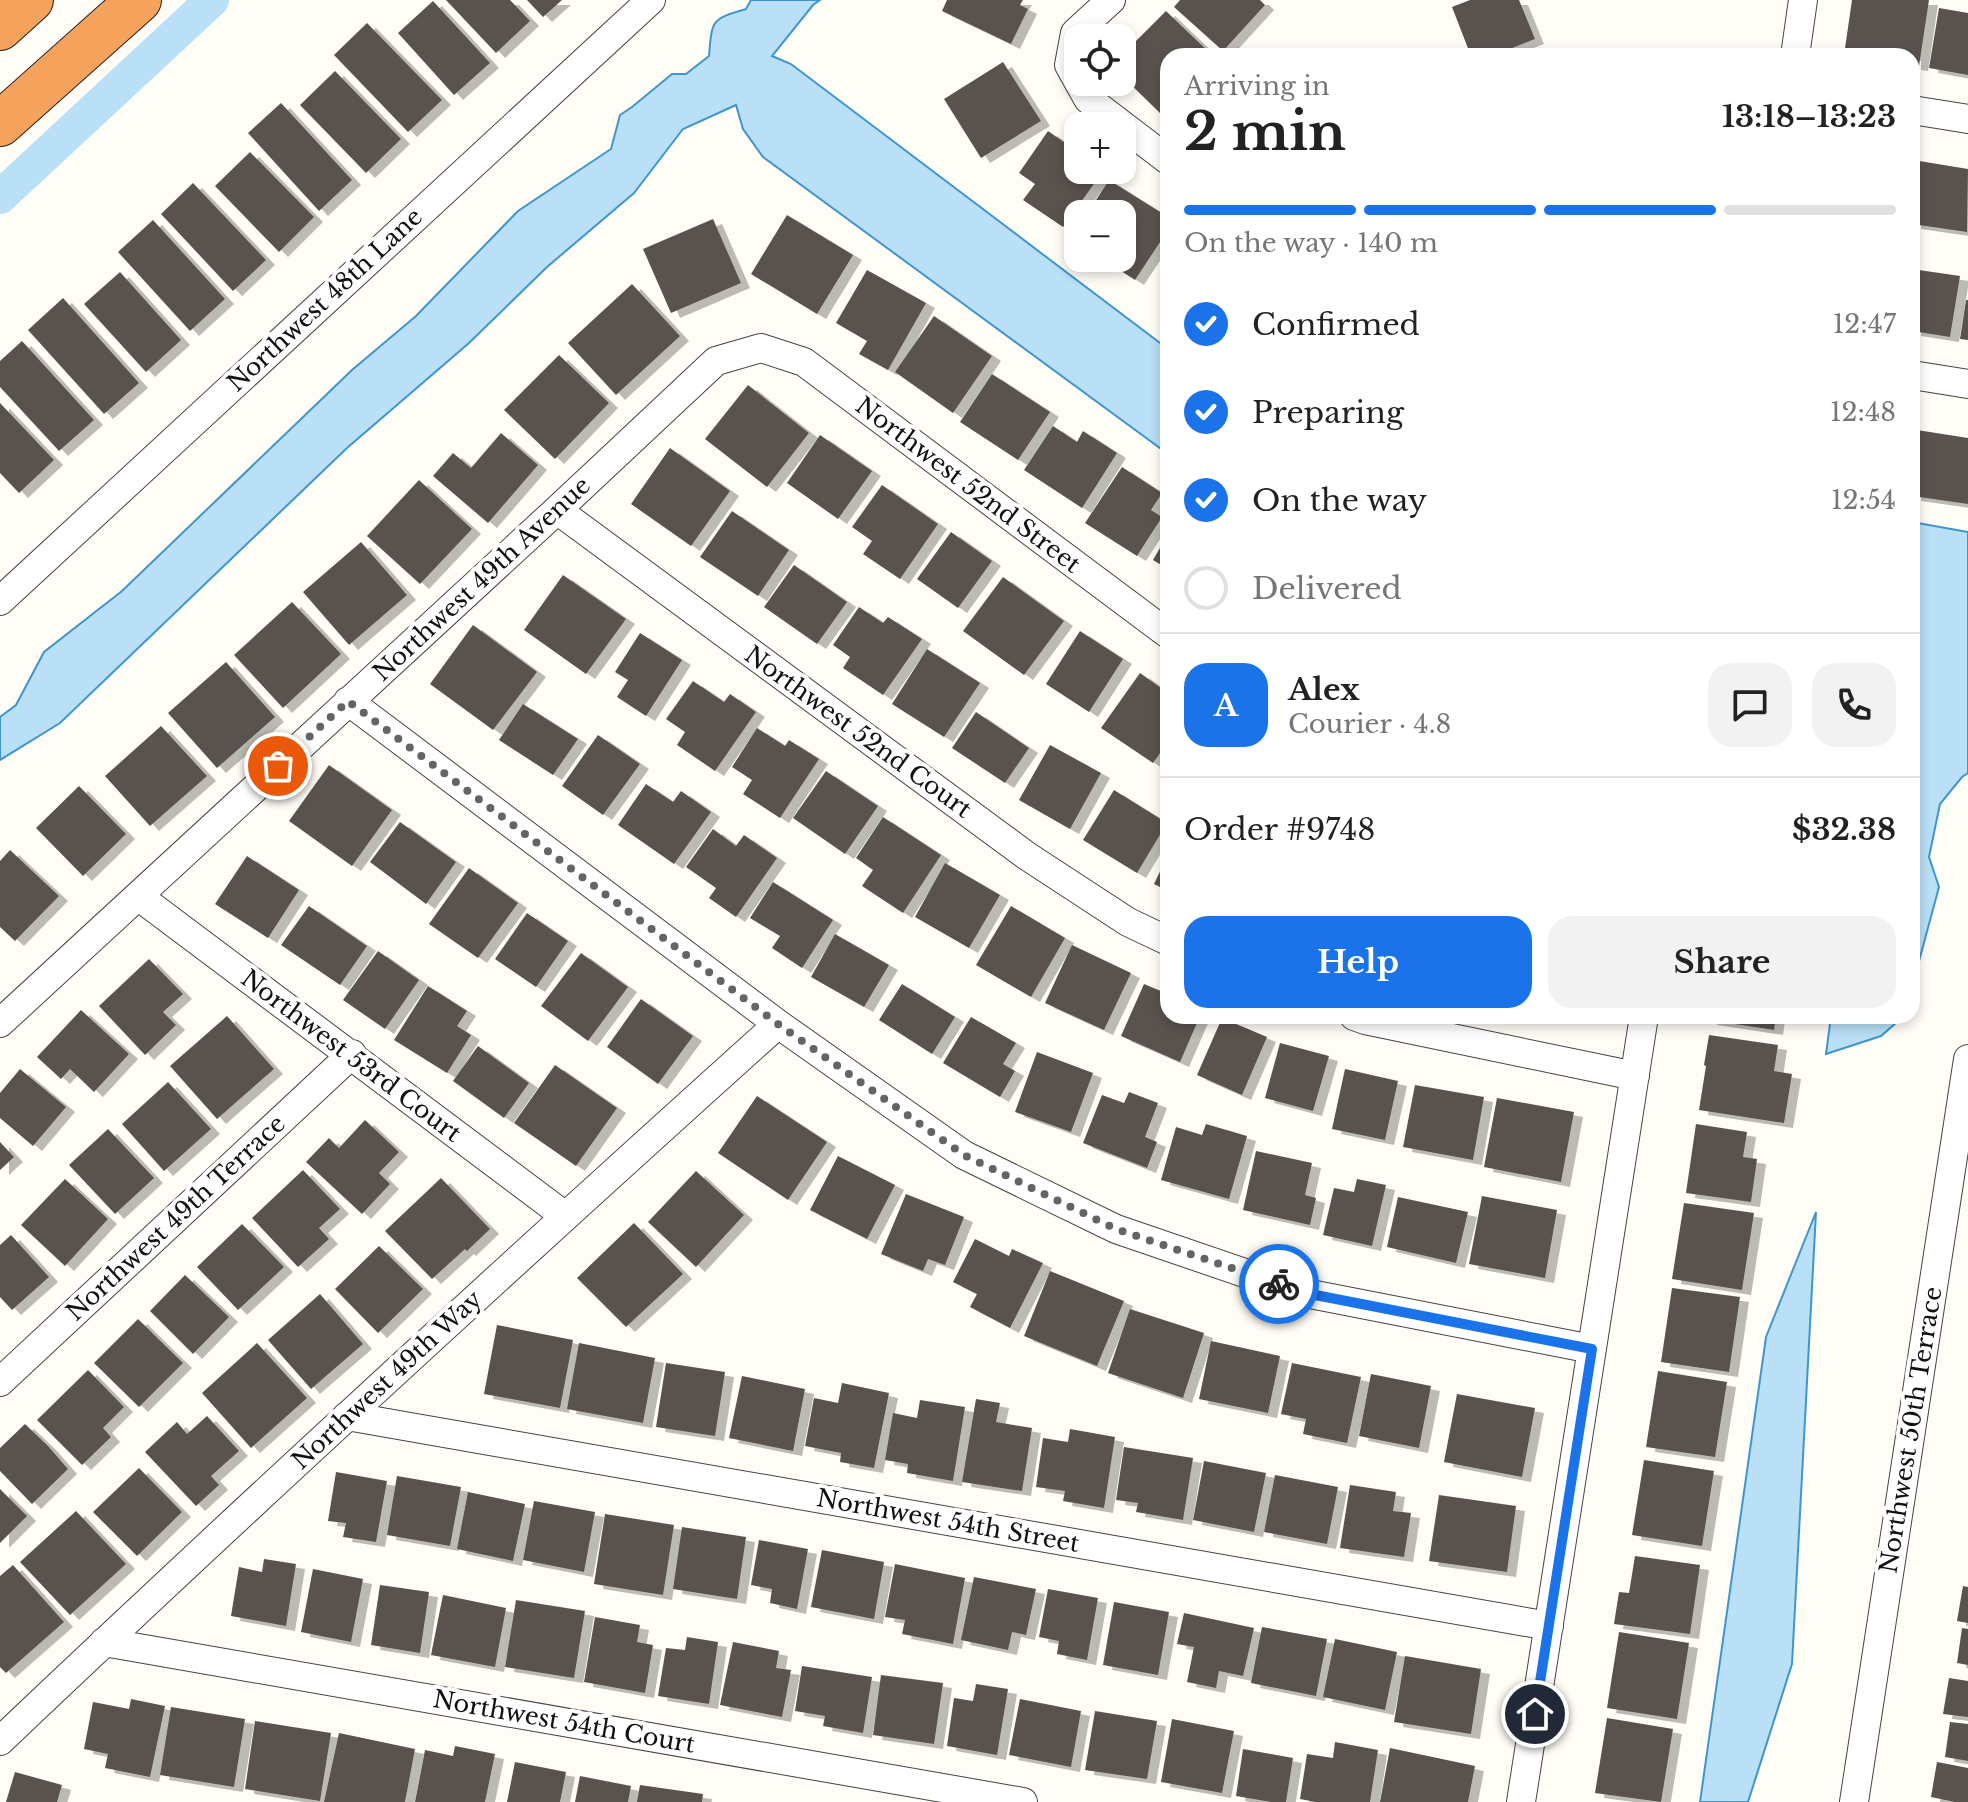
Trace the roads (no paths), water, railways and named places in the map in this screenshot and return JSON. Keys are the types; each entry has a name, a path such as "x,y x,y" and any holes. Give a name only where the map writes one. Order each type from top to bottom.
{"highway":[{"path":"0,28 31,0"},
{"path":"0,124 139,0"}],"street":[{"name":"Northwest 48th Lane","path":"0,601 651,0"},
{"path":"1111,0 1075,33 1069,65 1088,99 1160,154"},
{"path":"1796,48 1803,0"},
{"path":"1920,111 1968,119"},
{"name":"Northwest 49th Avenue","path":"0,1023 716,361 761,348"},
{"name":"Northwest 52nd Street","path":"761,348 804,362 1160,628"},
{"path":"1920,376 1968,384"},
{"name":"Northwest 52nd Court","path":"557,510 1027,856 1128,922 1160,937"},
{"path":"348,701 778,1024 964,1155 1116,1229 1300,1292 1592,1349"},
{"name":"Northwest 53rd Court","path":"138,896 565,1216"},
{"name":"Northwest 49th Way","path":"0,1741 347,1416 778,1024"},
{"path":"1384,1024 1635,1076"},
{"path":"1521,1802 1643,1024"},
{"name":"Northwest 49th Terrace","path":"0,1382 352,1054"},
{"name":"Northwest 50th Terrace","path":"1854,1802 1968,1059"},
{"name":"Northwest 54th Street","path":"347,1416 1549,1626"},
{"name":"Northwest 54th Court","path":"104,1642 1023,1802"}],"water":[{"path":"751,0 820,0 772,56 791,64 1160,343 1160,448 763,157 743,129 736,105 683,129 634,193 547,267 469,343 347,448 60,723 0,760 0,717 16,705 44,652 122,591 352,370 416,316 518,211 611,149 620,115 672,74 686,74 709,56 713,28 726,16 746,9"},
{"path":"1920,523 1968,532 1968,773 1940,804 1929,857 1939,887 1920,957"},
{"path":"1830,1024 1895,1024 1881,1036 1826,1054"},
{"path":"1816,1212 1792,1664 1748,1802 1700,1802 1766,1337"}],"waterway":[{"path":"0,197 212,0"}]}
